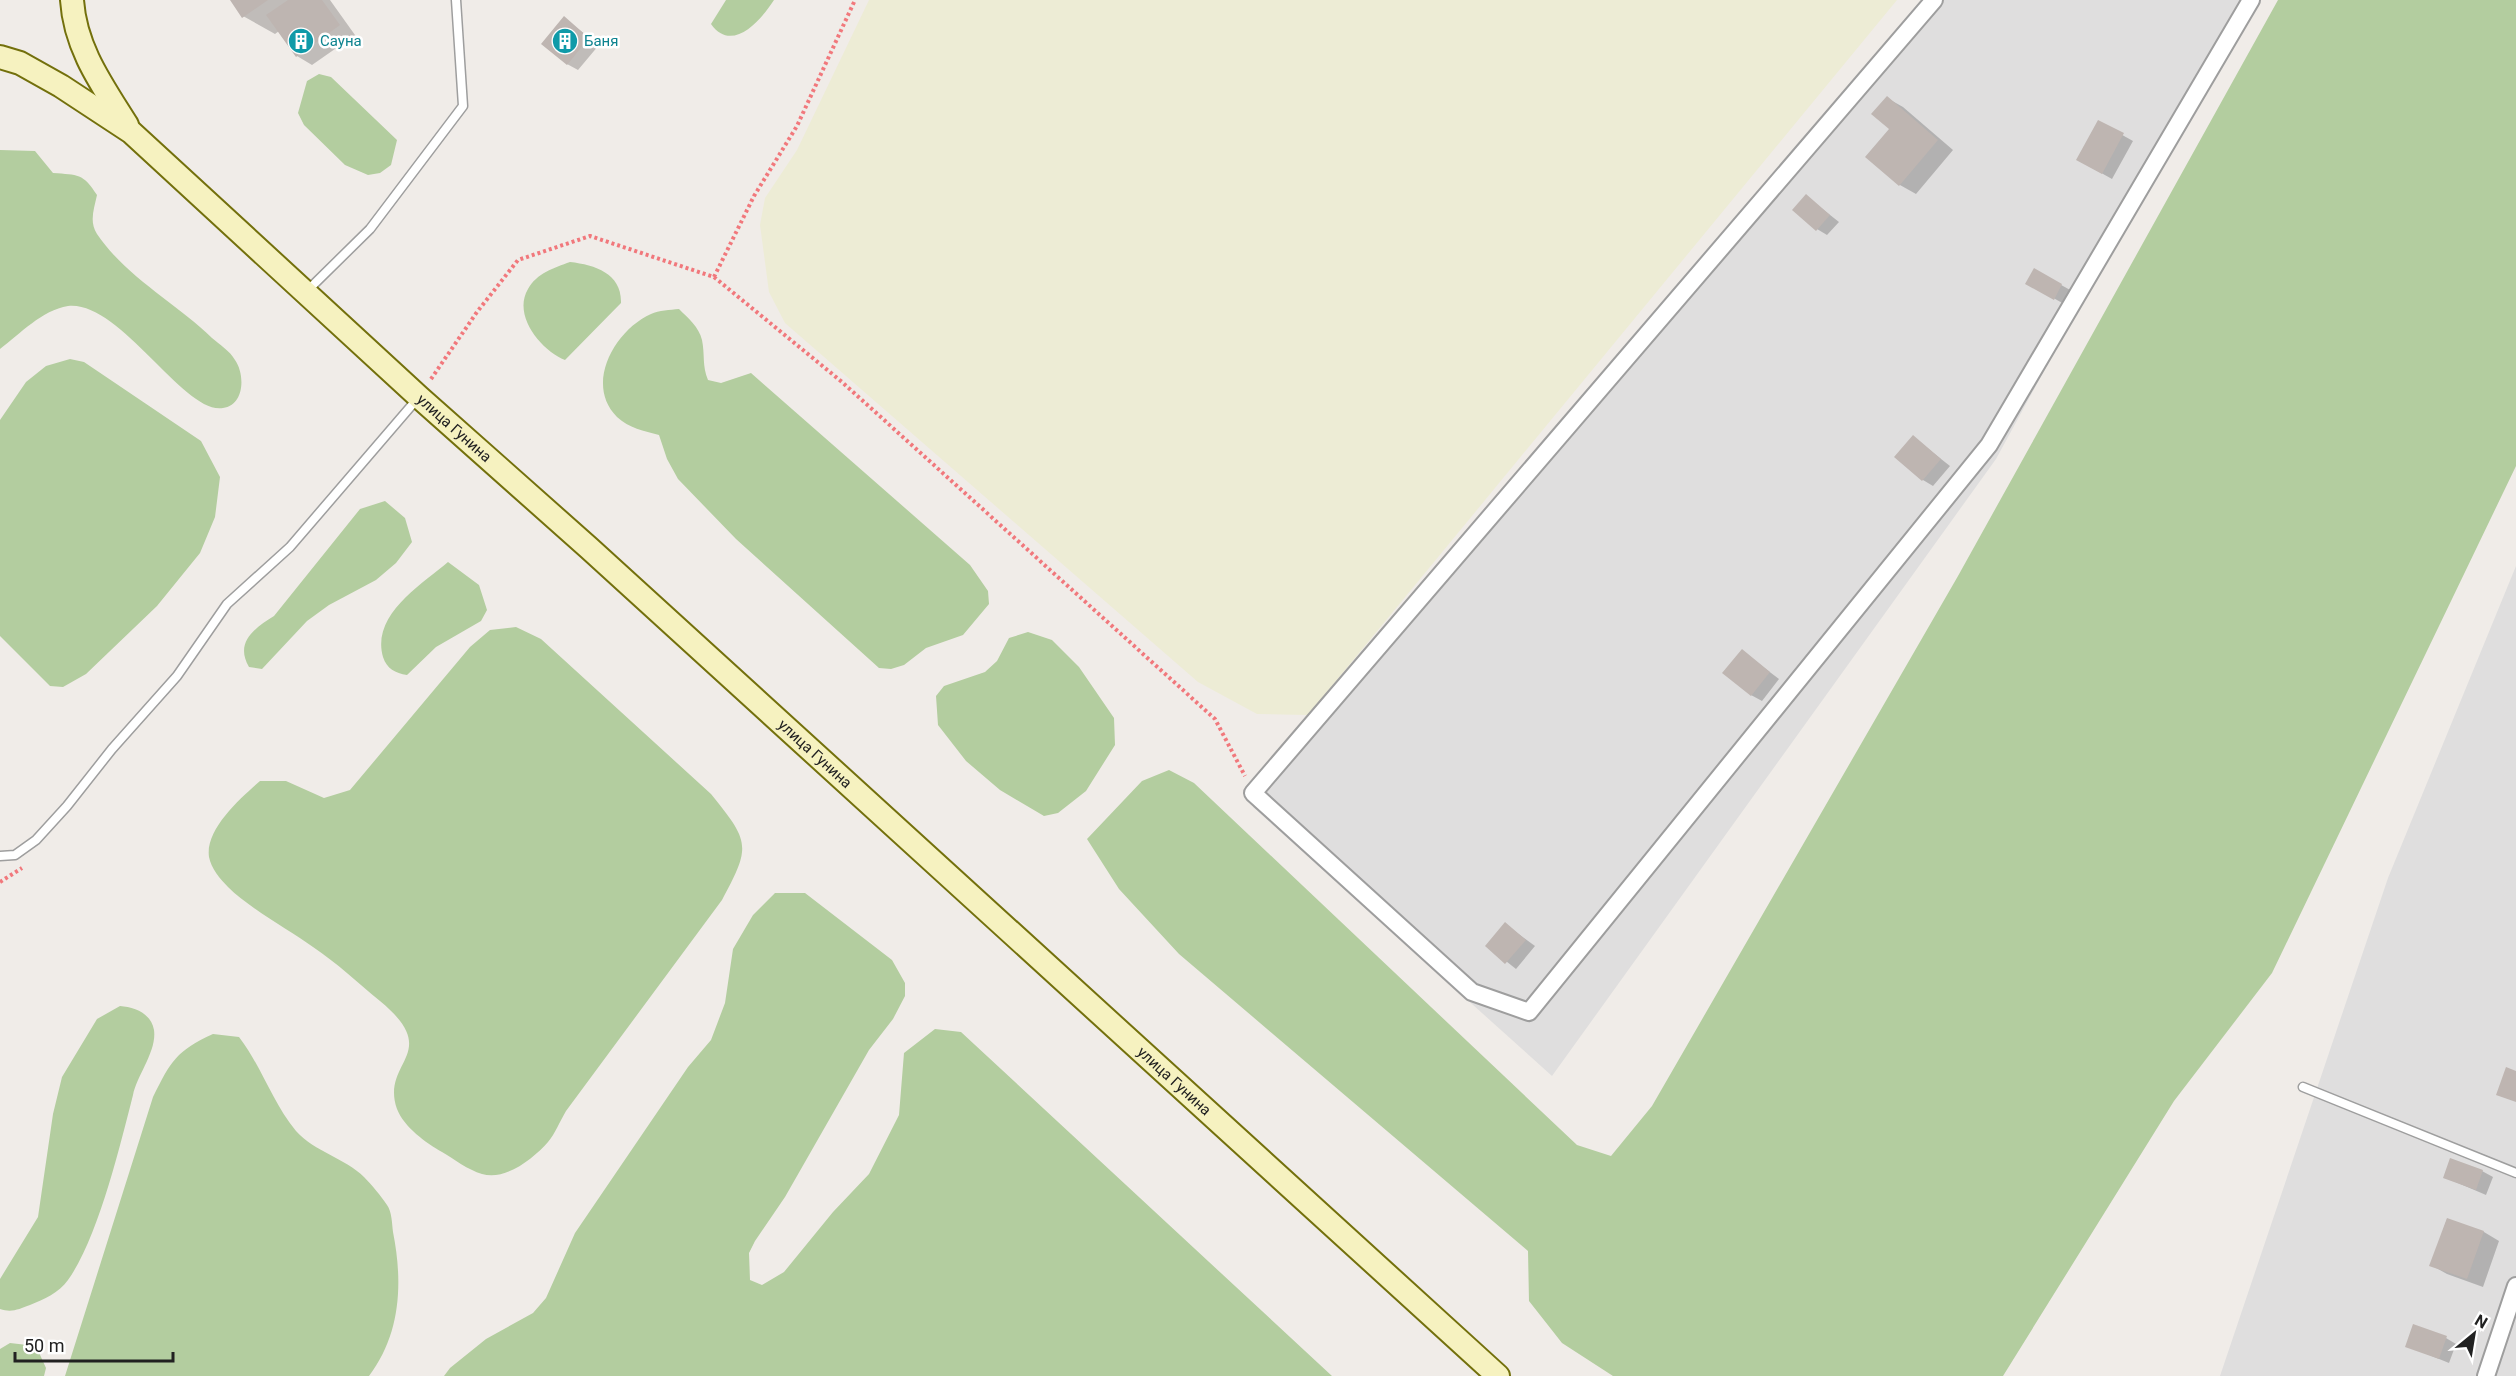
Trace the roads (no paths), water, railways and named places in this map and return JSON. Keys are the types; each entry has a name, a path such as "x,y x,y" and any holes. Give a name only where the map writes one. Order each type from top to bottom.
{"main road":[{"path":"72,0 74,25 89,65 131,132"},
{"path":"0,57 20,63 61,86 131,132"},
{"name":"улица Гунина","path":"131,132 419,397 589,548 1498,1376"}],"street":[{"path":"1934,0 1253,793 1472,992 1530,1012 1989,445 2251,0"},
{"path":"2486,1376 2516,1286"}],"lane":[{"path":"305,292 370,229 463,106 456,0"},
{"path":"0,856 15,855 36,840 177,676 227,604 290,547 419,397"},
{"path":"2303,1087 2516,1173"}],"place":[{"name":"Сауна","path":"301,41"},
{"name":"Баня","path":"565,41"}]}
